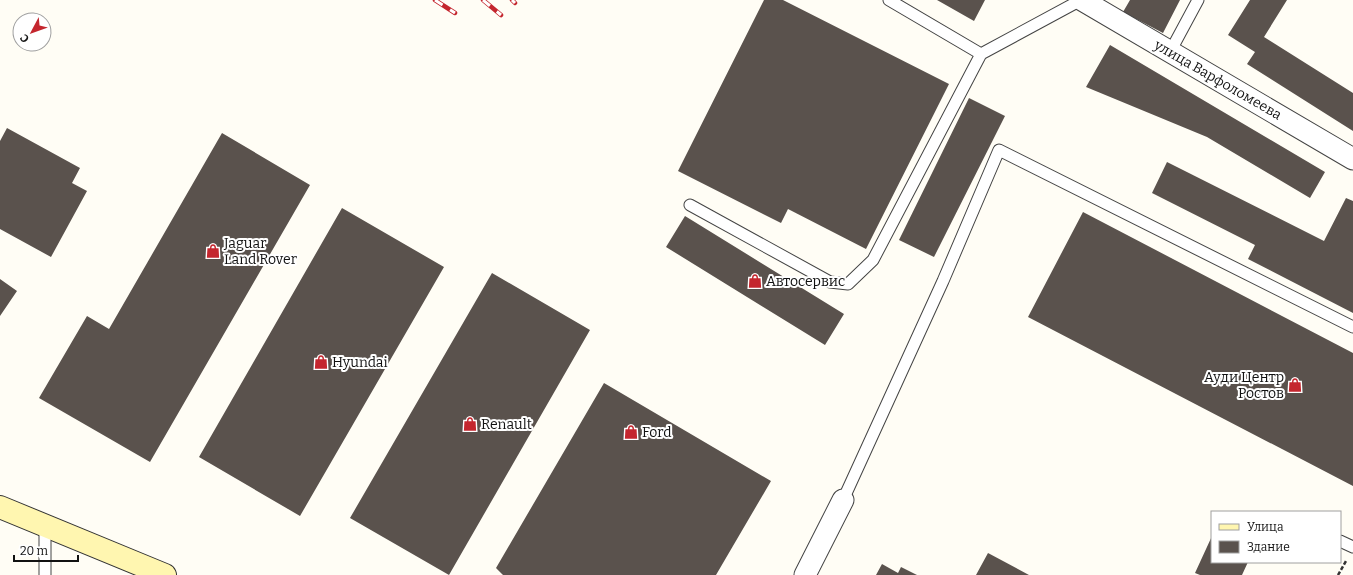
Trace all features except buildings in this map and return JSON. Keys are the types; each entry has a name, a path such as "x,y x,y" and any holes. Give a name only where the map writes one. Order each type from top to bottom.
{"main road":[{"path":"0,507 165,575"}],"street":[{"name":"улица Варфоломеева","path":"1082,0 1353,159"},
{"path":"805,575 843,500"}],"lane":[{"path":"888,0 981,54"},
{"path":"690,205 830,282 848,284 873,260 981,54 1082,0"},
{"path":"1170,52 1198,0"},
{"path":"843,500 943,281 999,150 1353,327"},
{"path":"45,525 45,575"},
{"path":"1341,542 1353,548"}],"railway":[{"path":"435,0 455,13"},
{"path":"483,0 501,15"},
{"path":"512,0 515,3"}],"place":[{"name":"Jaguar Land Rover","path":"213,251"},
{"name":"Автосервис","path":"755,281"},
{"name":"Hyundai","path":"321,362"},
{"name":"Ауди Центр Ростов","path":"1295,385"},
{"name":"Renault","path":"470,424"},
{"name":"Ford","path":"631,432"}]}
